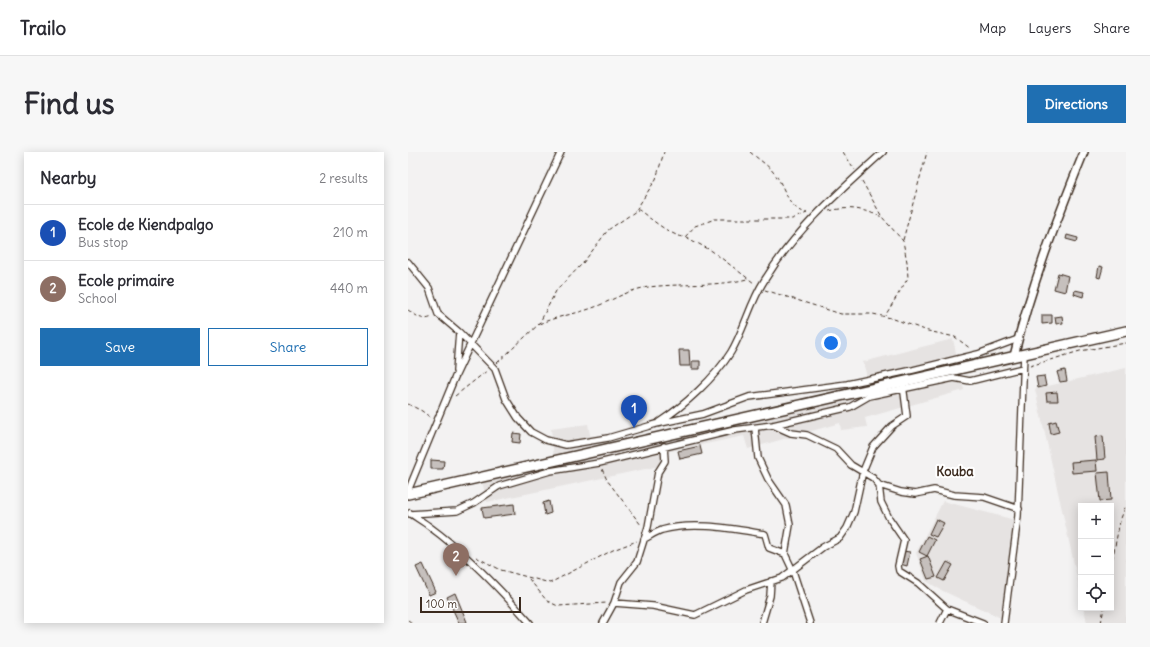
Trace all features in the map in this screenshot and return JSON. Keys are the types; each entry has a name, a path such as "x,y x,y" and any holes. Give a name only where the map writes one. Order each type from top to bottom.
{"highway":[{"path":"408,494 903,385 1024,353 1126,331"}],"street":[{"path":"408,491 455,377 561,152"},
{"path":"656,424 698,390 720,368 736,342 763,281 796,236 858,174 883,152"},
{"path":"1014,356 1052,231 1084,152"},
{"path":"408,262 429,288 438,314 471,344 492,366 506,399 518,418 531,432 546,440 566,445 608,438 656,424 703,414 749,397 847,384 978,354 1018,339"},
{"path":"455,377 458,332"},
{"path":"1004,623 1019,509 1024,353"},
{"path":"409,512 457,511 474,503 499,486 508,482 550,471 599,463 735,430 773,425 850,407 869,396 903,385 954,378 970,381 1023,368"},
{"path":"614,603 653,606 696,615 746,590 782,578 793,571 797,565 823,547 840,538 847,528 854,512 863,472 873,447 892,426 907,416 903,385"},
{"path":"773,425 791,433 807,435 836,449 851,465 873,478 879,485 901,492 915,494 934,490 954,495 984,497 1019,509"},
{"path":"755,428 758,458 768,479 786,505 790,524 785,554 793,571 810,623"},
{"path":"603,623 614,603 622,582 637,562 647,532 658,472 665,461 664,446"},
{"path":"879,485 881,502 889,518 904,540 898,566 899,571 918,582 947,609 983,623"},
{"path":"409,512 430,526 453,545 530,623"},
{"path":"644,538 661,530 680,527 740,530 764,534 769,548 785,554"},
{"path":"762,623 770,596 771,582"},
{"path":"940,623 947,609"}],"path":[{"path":"539,324 556,290 583,263 608,230 636,211 656,179 664,152"},
{"path":"750,152 775,173 783,192 792,205 800,211 816,215 846,207 865,210 882,217"},
{"path":"843,152 858,174 882,217 903,241"},
{"path":"885,317 908,278 903,241 927,152"},
{"path":"636,211 639,210 665,229 681,237 685,237 712,251 760,288 841,314 873,314 928,331 955,337 978,354"},
{"path":"685,237 695,226 715,219 792,219 807,213"},
{"path":"455,396 492,366 539,324 594,307 630,292 648,287 732,283 748,278"},
{"path":"408,310 426,320 438,314"},
{"path":"1023,368 1080,351 1126,343"},
{"path":"408,404 422,411 436,422"},
{"path":"599,463 607,480 647,532"},
{"path":"1114,551 1120,521 1126,505"},
{"path":"474,556 501,570 550,583 613,550 644,538"},
{"path":"528,578 547,602 558,606 614,603"},
{"path":"1101,623 1103,611"},
{"path":"408,620 412,623"}],"shaded area":[{"path":"953,339 964,390 865,418 867,427 841,430 840,423 748,449 744,436 667,452 669,464 487,502 481,477 554,460 551,429 588,424 593,451 870,388 863,362"},
{"path":"1126,368 1126,623 1087,623 1085,611 1114,611 1114,503 1078,503 1078,582 1035,389"},
{"path":"943,501 1015,520 1001,618 943,591 926,581 916,553"}],"building":[{"path":"1067,235 1078,238 1077,242 1066,239"},
{"path":"1099,266 1103,267 1100,278 1097,277"},
{"path":"1058,273 1068,276 1065,292 1054,289"},
{"path":"1075,290 1084,292 1083,297 1074,294"},
{"path":"1042,315 1052,315 1052,323 1042,324"},
{"path":"1062,316 1063,323 1056,324 1055,317"},
{"path":"679,350 689,350 690,366 680,366"},
{"path":"692,361 700,361 700,369 692,369"},
{"path":"1065,370 1067,381 1060,382 1057,372"},
{"path":"1044,376 1046,386 1038,388 1036,377"},
{"path":"1057,392 1058,401 1047,401 1046,393"},
{"path":"1056,421 1059,432 1051,434 1049,423"},
{"path":"513,433 521,434 520,443 512,442"},
{"path":"1103,436 1105,459 1097,460 1095,437"},
{"path":"700,446 702,454 680,459 678,451"},
{"path":"431,460 444,461 443,469 431,469"},
{"path":"1096,460 1097,471 1072,473 1071,462"},
{"path":"1109,472 1111,500 1100,501 1097,473"},
{"path":"549,501 551,513 545,515 543,503"},
{"path":"514,504 515,514 484,518 482,508"},
{"path":"936,519 944,523 936,537 929,534"},
{"path":"927,536 935,540 927,556 919,552"},
{"path":"903,551 910,552 907,566 900,564"},
{"path":"928,556 936,577 928,579 920,559"},
{"path":"947,562 953,565 944,581 938,578"},
{"path":"423,564 436,592 429,595 416,567"},
{"path":"455,593 467,622 466,623 459,623 447,597"}],"place":[{"name":"Ecole de Kiendpalgo","path":"634,428"},
{"name":"Ecole primaire","path":"456,576"}],"district":[{"name":"Kouba","path":"955,471"}]}
